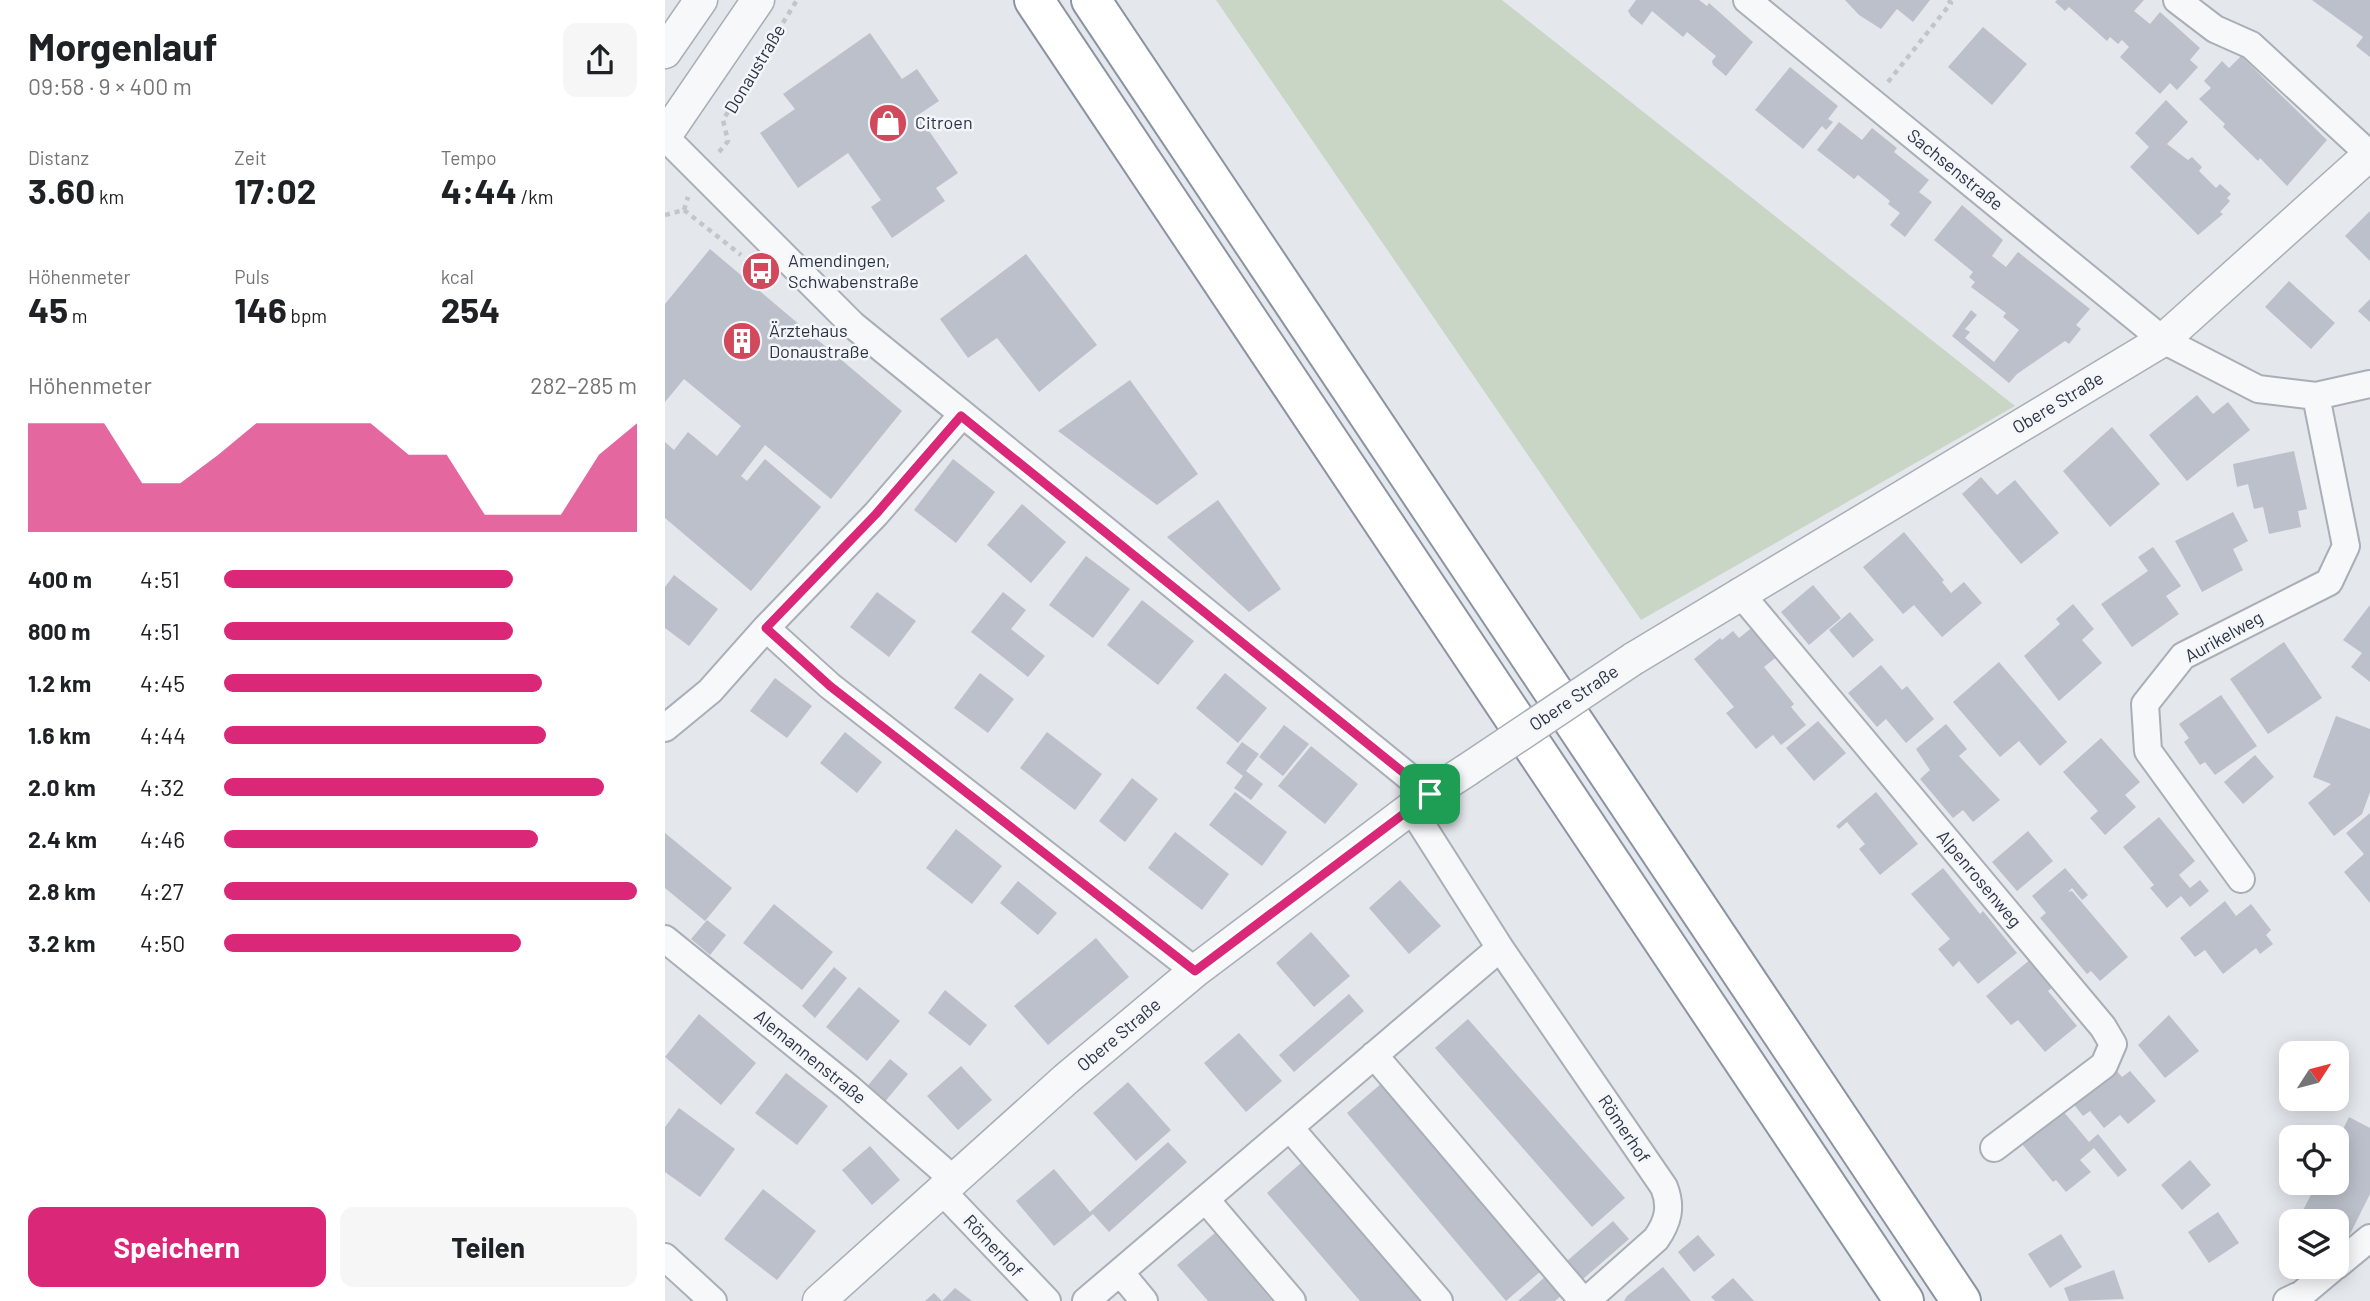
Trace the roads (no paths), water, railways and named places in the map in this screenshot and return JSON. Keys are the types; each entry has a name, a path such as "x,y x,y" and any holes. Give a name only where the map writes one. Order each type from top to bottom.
{"highway":[{"path":"1034,0 1904,1301"},
{"path":"1091,0 1961,1301"}],"street":[{"path":"665,52 701,0"},
{"name":"Donaustraße","path":"665,136 758,0"},
{"name":"Sachsenstraße","path":"1747,0 2163,340 2258,389 2316,396 2370,384"},
{"path":"2177,0 2215,29 2251,45 2370,154"},
{"name":"Römerhof","path":"665,136 770,239 825,298 961,416 1420,801 1500,948 1656,1176 1669,1202 1664,1227 1656,1239 1584,1301 1374,1055"},
{"name":"Obere Straße","path":"819,1301 947,1185 1195,971 1420,801 1739,592 2163,340 2370,154"},
{"name":"Aurikelweg","path":"2241,879 2148,751 2145,704 2183,656 2329,582 2346,546 2316,396"},
{"path":"665,728 710,691 766,628 876,514 961,416"},
{"name":"Alpenrosenweg","path":"1739,592 2103,1027 2113,1044 2104,1065 1994,1148"},
{"path":"766,628 830,686 1195,971"},
{"name":"Alemannenstraße","path":"665,939 849,1088 947,1185"},
{"path":"1086,1301 1500,948"},
{"path":"1290,1128 1439,1301"},
{"name":"Römerhof","path":"947,1185 1047,1301"},
{"path":"1206,1200 1292,1301"},
{"path":"2349,1255 2370,1238"},
{"path":"665,1257 713,1301"},
{"path":"1120,1272 1144,1301"},
{"path":"2287,1301 2302,1294 2320,1279"}],"place":[{"name":"Citroen","path":"888,123"},
{"name":"Amendingen, Schwabenstraße","path":"761,271"},
{"name":"Ärztehaus Donaustraße","path":"742,341"}]}
